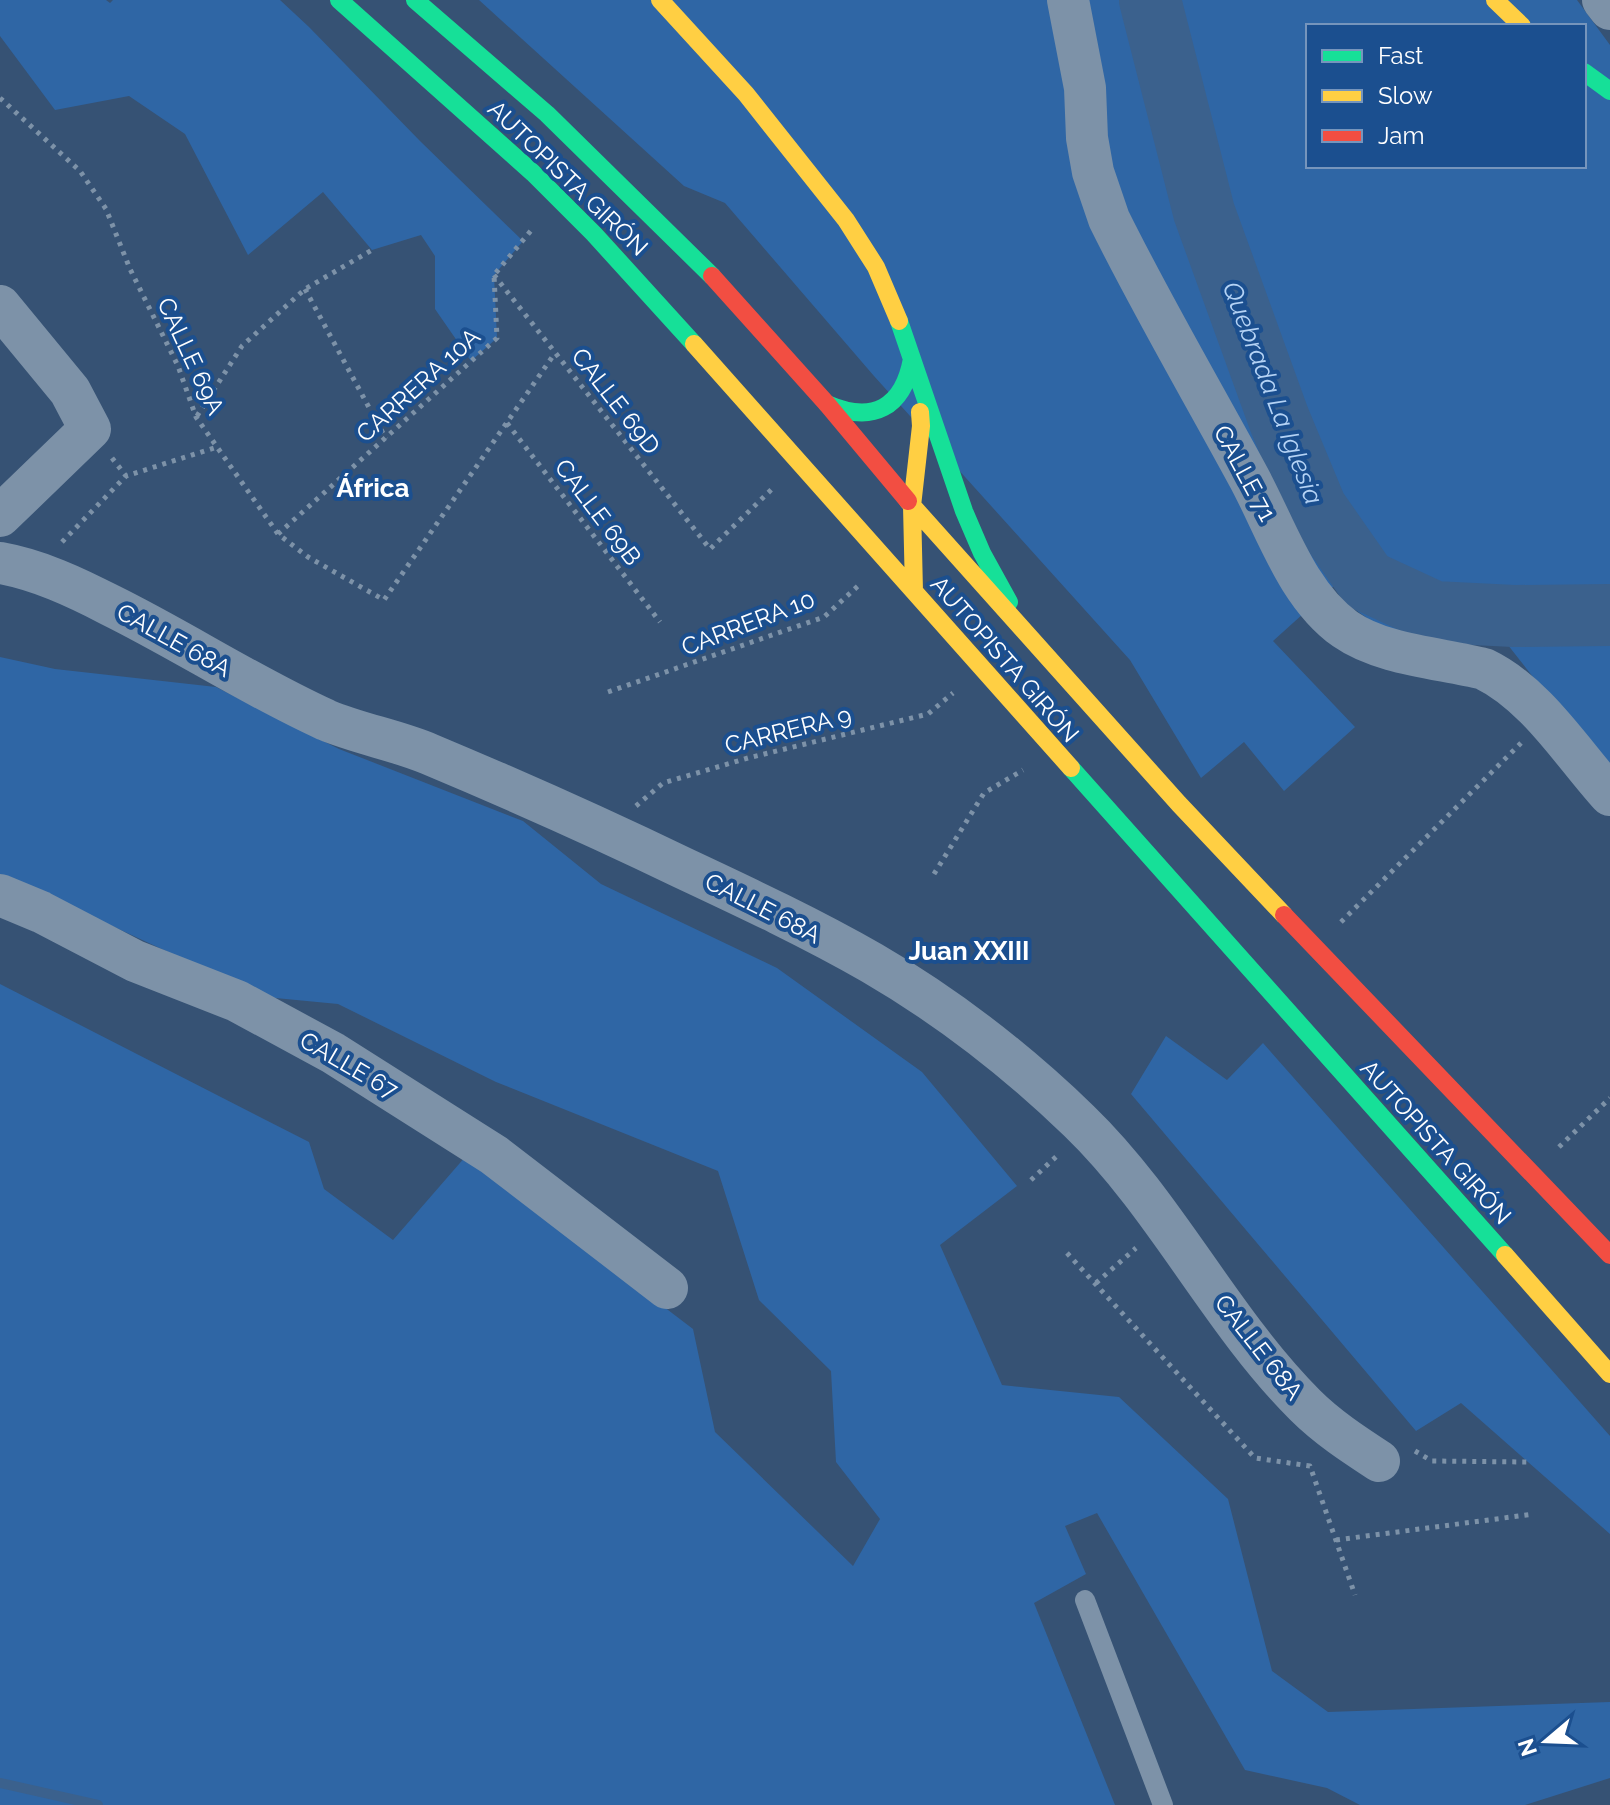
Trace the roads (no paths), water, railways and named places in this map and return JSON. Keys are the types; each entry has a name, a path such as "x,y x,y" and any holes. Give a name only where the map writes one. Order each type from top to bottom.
{"main road":[{"name":"AUTOPISTA GIRÓN","path":"339,0 485,130 558,199 645,289 1610,1374"},
{"name":"AUTOPISTA GIRÓN","path":"415,0 547,114 710,274 827,404 912,506 1241,872 1610,1255"},
{"path":"660,0 746,94 846,220 876,267 897,313 964,511 982,553 1027,634"},
{"path":"1495,0 1520,24"},
{"path":"1586,73 1610,91"},
{"path":"827,404 854,414 883,409 905,388 911,374 912,359"},
{"path":"912,359 919,392 921,426 912,506 914,591"}],"street":[{"name":"CALLE 71","path":"1068,0 1085,88 1091,160 1109,219 1309,590 1343,628 1373,645 1484,669 1497,676 1545,720 1610,795"},
{"path":"1603,0 1610,9"},
{"path":"0,306 70,391 90,429 0,516"},
{"name":"CALLE 68A","path":"16,567 77,588 173,636 274,695 331,722 411,747 606,831 755,902 860,957 950,1014 1031,1078 1082,1124 1121,1167 1303,1404 1334,1431 1379,1461"},
{"name":"CALLE 67","path":"0,895 41,912 135,961 237,1001 333,1053 494,1155 667,1288"}],"lane":[{"path":"1085,1600 1163,1805"}],"waterway":[{"name":"Quebrada La Iglesia","path":"1150,0 1204,212 1279,419 1316,508 1367,581 1434,612 1514,616 1610,615"},
{"path":"0,1783 98,1805"}],"district":[{"name":"África","path":"373,488"},
{"name":"Juan XXIII","path":"969,951"}]}
